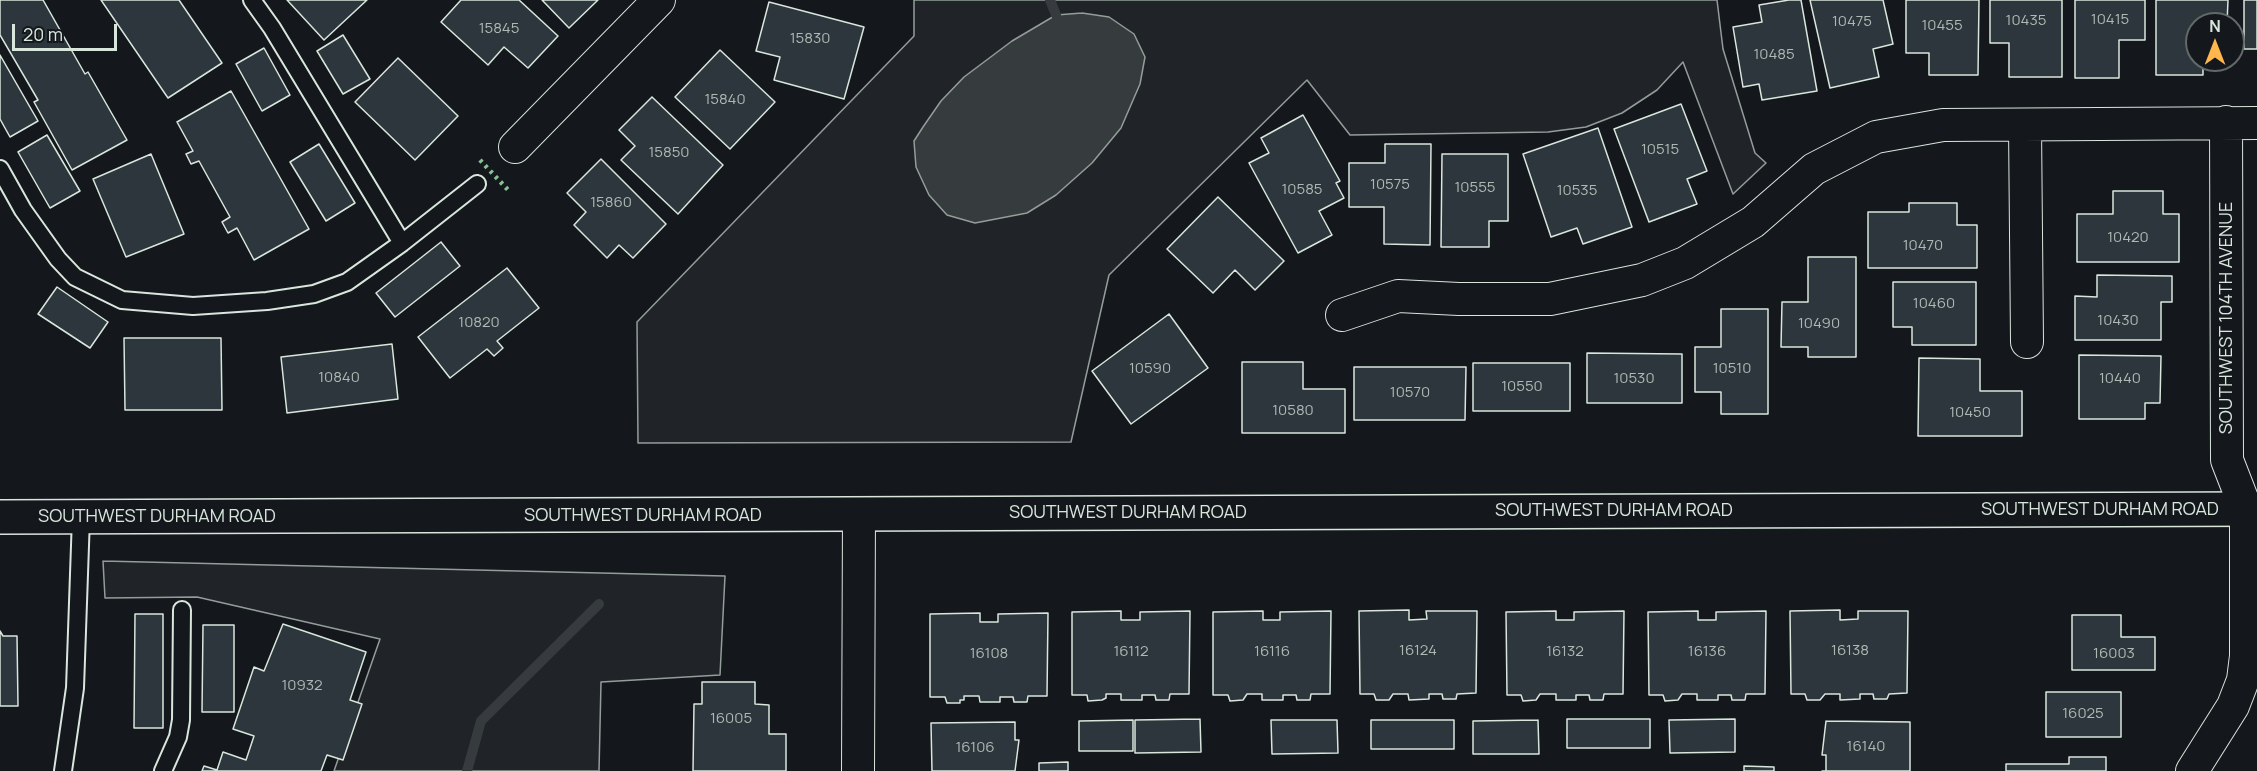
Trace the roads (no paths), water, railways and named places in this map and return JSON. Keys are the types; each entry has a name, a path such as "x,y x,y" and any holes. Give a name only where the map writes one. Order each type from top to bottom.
{"main road":[{"name":"SOUTHWEST DURHAM ROAD","path":"0,517 859,514 2253,501"}],"street":[{"path":"515,147 659,0"},
{"name":"SOUTHWEST 104TH AVENUE","path":"2192,771 2233,706 2243,680 2246,656 2253,501 2227,460 2226,122"},
{"path":"1342,315 1398,296 1550,299 1642,280 1685,263 1753,222 1814,169 1876,137 1943,125 2257,123"},
{"path":"2025,125 2027,342"},
{"path":"858,771 859,514"}],"lane":[{"path":"252,0 272,28 402,243"},
{"path":"0,169 23,210 58,259 75,278 122,300 193,306 315,294 347,282 402,243 477,184"},
{"path":"63,771 75,688 81,517"},
{"path":"163,771 177,737 181,720 182,610"}],"waterway":[{"path":"1050,0 1056,15"},
{"path":"467,771 481,721 599,604"}]}
